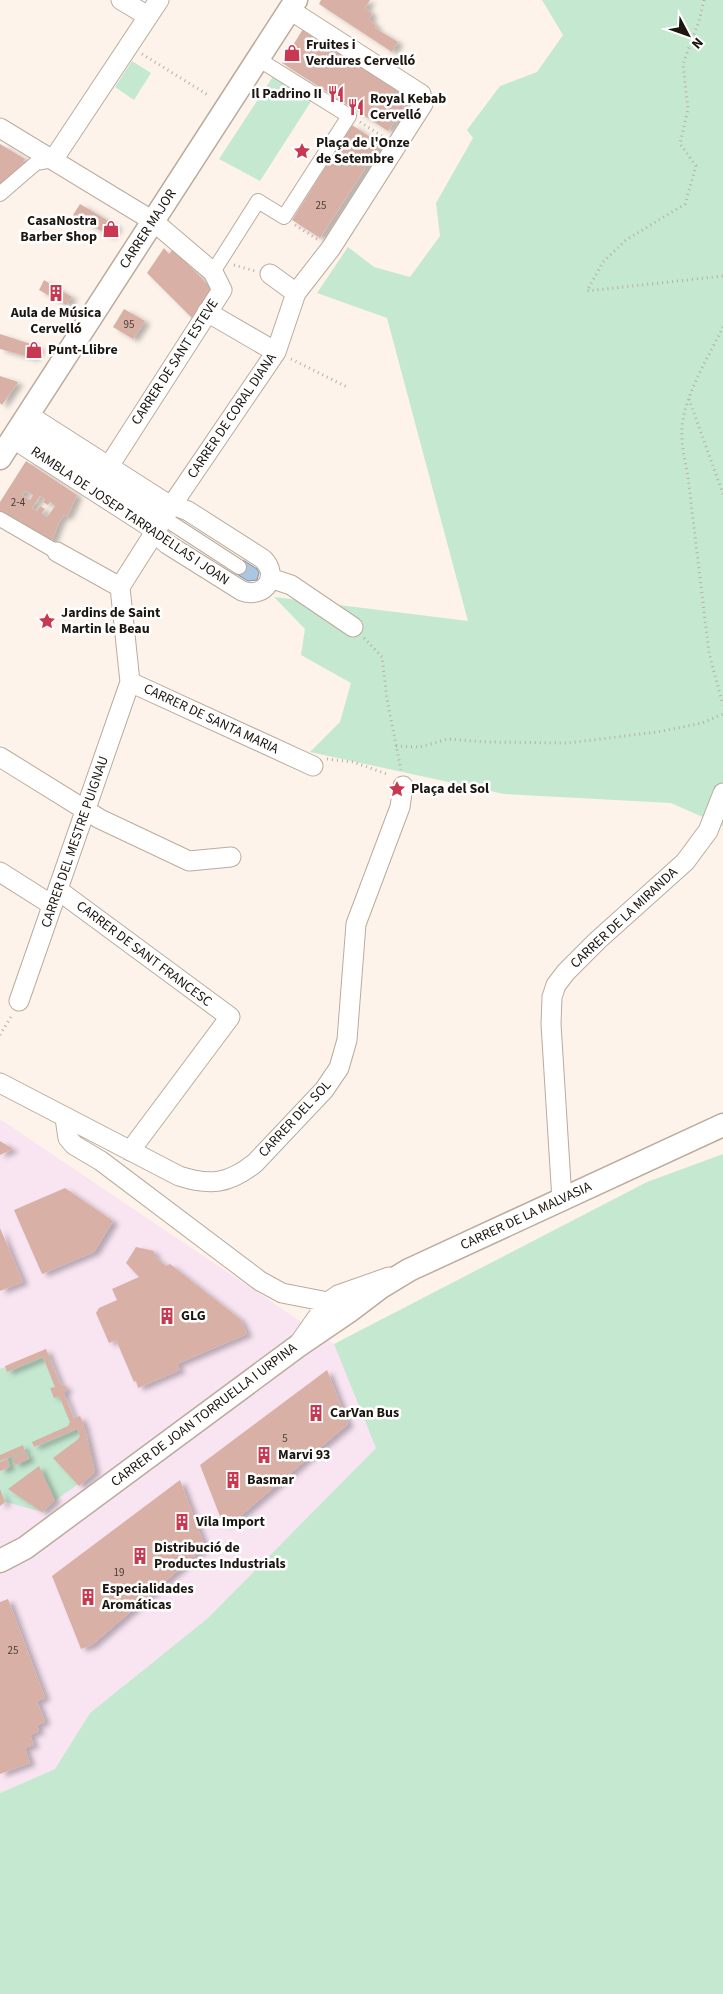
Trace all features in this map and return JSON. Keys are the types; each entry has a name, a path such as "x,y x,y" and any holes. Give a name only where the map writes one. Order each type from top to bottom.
{"street":[{"path":"121,0 148,16"},
{"path":"0,194 36,163 54,160 159,0"},
{"name":"CARRER MAJOR","path":"0,458 29,432 154,221 293,5"},
{"name":"CARRER DE CORAL DIANA","path":"120,587 276,352 296,293 331,248 424,104 422,94 293,5"},
{"path":"0,128 154,221 216,267 258,200 284,218 349,116 258,59"},
{"name":"CARRER DE SANT ESTEVE","path":"109,466 222,290 216,267"},
{"path":"270,274 296,293"},
{"path":"208,312 276,352"},
{"name":"RAMBLA DE JOSEP TARRADELLAS I JOAN","path":"29,432 109,466 163,501 166,520 167,544 242,591 252,594 268,584 270,567 263,559 188,511 166,520 147,525 29,432"},
{"path":"0,519 120,587"},
{"name":"RAMBLA DE JOSEP TARRADELLAS I JOAN","path":"166,520 239,567"},
{"path":"270,578 291,585 353,627"},
{"name":"CARRER DE SANTA MARIA","path":"120,587 130,682 313,766"},
{"name":"CARRER DEL MESTRE PUIGNAU","path":"20,1001 130,682"},
{"path":"0,757 100,819 189,861 231,857"},
{"name":"CARRER DEL SOL","path":"65,1118 179,1176 192,1180 209,1182 227,1180 245,1171 255,1163 332,1079 339,1068 348,1040 356,924 400,807 403,786"},
{"name":"CARRER DE LA MIRANDA","path":"562,1200 551,1024 552,996 556,985 566,972 598,940 685,862 708,831 723,793"},
{"name":"CARRER DE SANT FRANCESC","path":"0,872 55,897 230,1017 130,1151"},
{"path":"0,1083 65,1118 68,1138 74,1146 101,1161 260,1281 282,1294 328,1302"},
{"name":"CARRER DE LA MALVASIA","path":"298,1346 328,1302 354,1289 409,1270 723,1125"},
{"name":"CARRER DE JOAN TORRUELLA I URPINA","path":"0,1561 25,1548 298,1346 381,1287 409,1270"}],"path":[{"path":"704,0 684,64 688,109 680,144 696,166 685,204 626,240 604,262 587,291 723,276"},
{"path":"138,52 155,65 208,95"},
{"path":"349,116 397,145"},
{"path":"284,218 331,248"},
{"path":"216,267 270,274"},
{"path":"723,327 689,399 682,426 683,452 688,477 709,653 723,705"},
{"path":"276,352 347,387"},
{"path":"689,399 723,494"},
{"path":"353,627 382,657 387,699 403,786"},
{"path":"396,746 420,747 448,739 487,742 568,743 657,732 702,723 723,714"},
{"path":"313,766 320,759 345,760 387,774"},
{"path":"0,1034 20,1001"}],"shaded area":[{"path":"0,1119 334,1344 377,1447 208,1618 90,1713 55,1769 0,1793"}],"green space":[{"path":"542,0 723,0 723,826 671,803 504,794 310,752 340,722 351,683 301,655 305,629 274,597 468,621 387,318 317,293 348,247 374,267 410,277 440,236 436,203 473,138 467,130 500,86 537,72 563,35"},
{"path":"132,61 151,73 134,100 115,87"},
{"path":"274,75 312,100 260,181 219,159"},
{"path":"723,1154 723,1994 0,1994 0,1793 55,1769 90,1713 208,1618 376,1448 334,1344 647,1182"},
{"path":"46,1349 60,1384 67,1387 64,1394 74,1418 80,1416 84,1426 95,1472 42,1512 6,1502 0,1506 0,1369"}],"water":[{"path":"243,560 257,569 259,573 257,580 248,581 235,573"}],"building":[{"path":"321,0 370,0 365,8 372,14 369,19 376,26 375,28 398,42 392,52 319,4"},
{"path":"303,29 410,98 388,131 282,63"},
{"path":"352,125 381,144 320,238 292,220"},
{"path":"0,144 25,159 10,181 0,190"},
{"path":"80,204 117,226 110,236 73,215"},
{"path":"164,248 169,254 173,249 212,289 194,320 147,273"},
{"name":"Aula de Música Cervelló","path":"44,280 72,297 66,305 39,290"},
{"path":"124,309 145,321 133,339 113,327"},
{"path":"0,334 40,347 33,358 0,349"},
{"path":"0,376 18,382 2,405 0,403"},
{"path":"26,461 77,495 67,517 64,515 59,522 51,543 0,513 0,502","holes":["25,491 33,495 30,500 22,495","40,496 45,499 43,502 48,505 50,502 55,506 47,517 42,513 45,509 40,506 37,511 32,508"]},
{"path":"0,1141 13,1149 0,1155"},
{"path":"65,1188 113,1221 94,1252 42,1274 14,1210"},
{"path":"0,1228 23,1282 0,1291"},
{"name":"GLG","path":"136,1247 154,1251 154,1256 166,1266 170,1264 240,1319 247,1334 177,1364 180,1370 138,1388 116,1340 109,1343 96,1313 99,1308 117,1300 112,1289 139,1277 126,1263"},
{"path":"46,1349 60,1384 67,1387 64,1394 74,1419 80,1416 84,1426 95,1472 79,1486 53,1458 77,1440 80,1436 77,1429 34,1447 32,1442 68,1426 70,1422 59,1396 54,1398 50,1388 55,1387 43,1357 7,1372 5,1366"},
{"path":"327,1370 348,1424 235,1520 223,1524 200,1465"},
{"path":"23,1445 25,1451 0,1461 0,1455"},
{"path":"26,1452 29,1459 15,1465 12,1458"},
{"path":"7,1459 10,1467 0,1471 0,1462"},
{"path":"39,1466 55,1500 42,1512 8,1489"},
{"path":"180,1480 205,1547 92,1645 81,1649 52,1576"},
{"path":"0,1489 5,1502 0,1506"},
{"path":"8,1599 45,1698 37,1701 45,1722 37,1725 39,1731 30,1735 34,1745 25,1748 30,1763 0,1774 0,1602"}],"place":[{"name":"Fruites i Verdures Cervelló","path":"292,53"},
{"name":"Il Padrino II","path":"336,94"},
{"name":"Royal Kebab Cervelló","path":"356,107"},
{"name":"Plaça de l'Onze de Setembre","path":"302,151"},
{"name":"CasaNostra Barber Shop","path":"111,229"},
{"name":"Aula de Música Cervelló","path":"56,293"},
{"name":"Punt-Llibre","path":"34,350"},
{"name":"Jardins de Saint Martin le Beau","path":"47,621"},
{"name":"Plaça del Sol","path":"397,789"},
{"name":"GLG","path":"167,1316"},
{"name":"CarVan Bus","path":"316,1413"},
{"name":"Marvi 93","path":"264,1455"},
{"name":"Basmar","path":"233,1480"},
{"name":"Vila Import","path":"182,1522"},
{"name":"Distribució de Productes Industrials","path":"140,1556"},
{"name":"Especialidades Aromáticas","path":"88,1597"}]}
